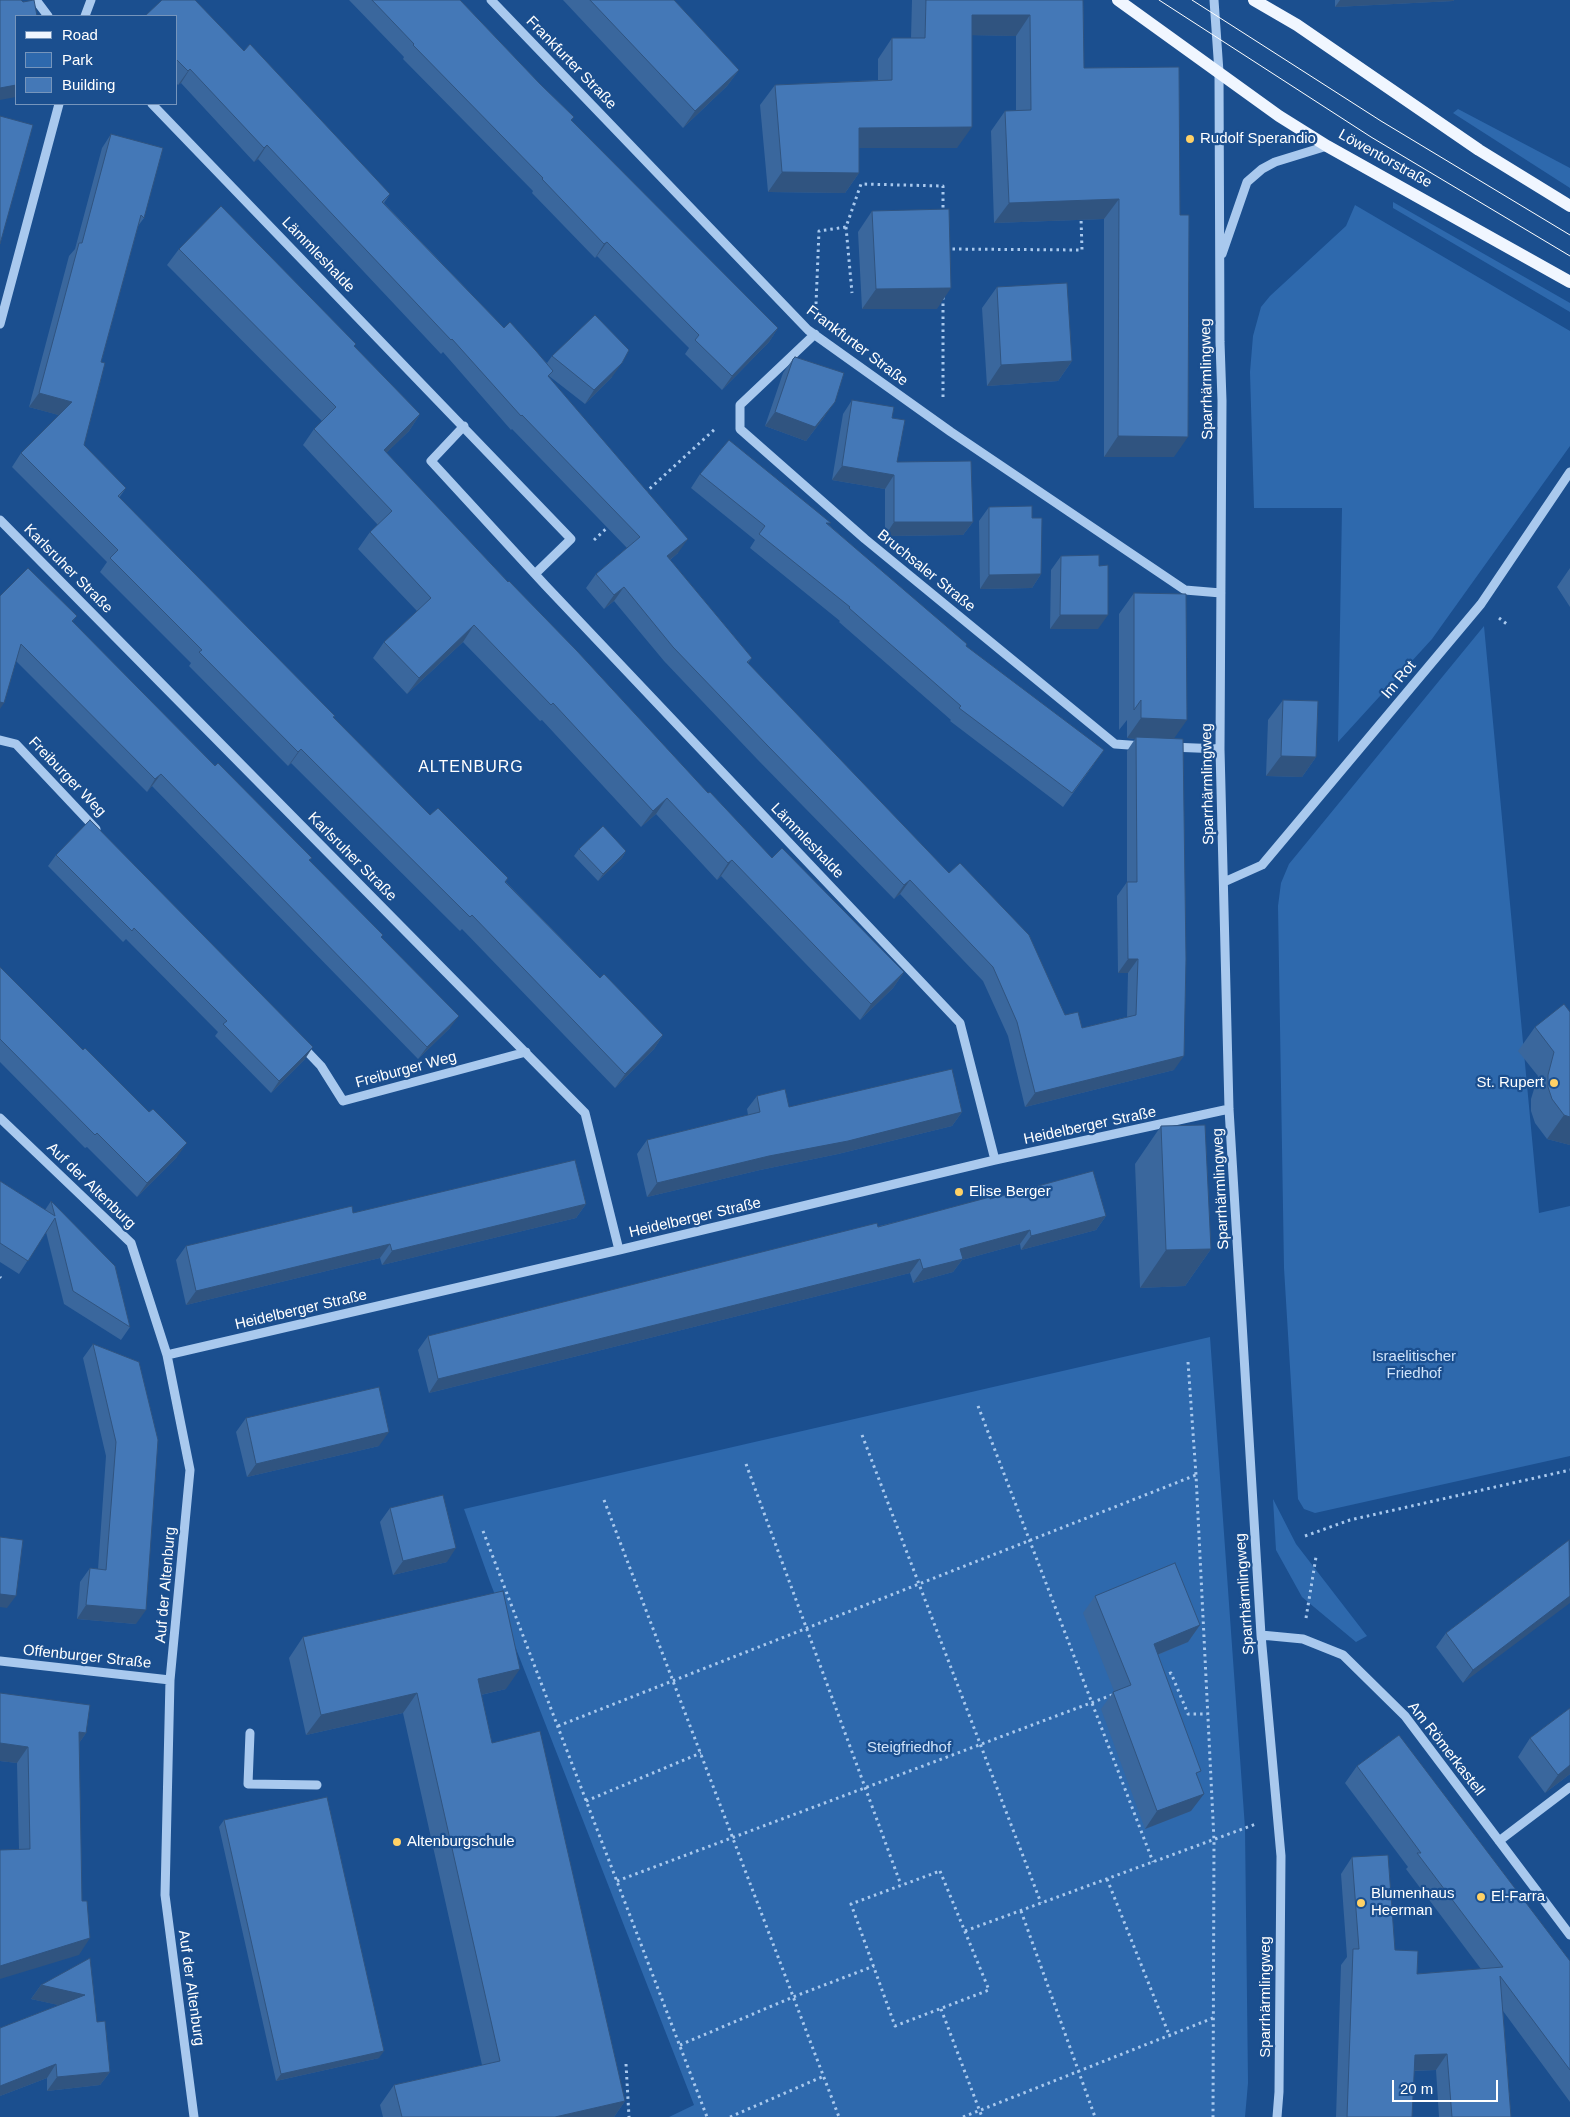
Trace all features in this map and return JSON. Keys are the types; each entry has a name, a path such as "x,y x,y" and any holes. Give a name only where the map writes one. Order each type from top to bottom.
{"main road":[{"name":"Löwentorstraße","path":"1118,0 1279,116 1327,146 1570,282"},
{"path":"1254,0 1320,40 1479,150 1570,206"}],"street":[{"path":"36,0 47,15"},
{"path":"85,15 91,0"},
{"name":"Frankfurter Straße","path":"491,0 808,330 951,432 1185,590 1221,593"},
{"name":"Sparrhärmlingweg","path":"1214,0 1219,72 1220,750 1229,1109 1261,1635 1281,1856 1279,2092 1277,2117"},
{"path":"0,324 59,105"},
{"name":"Lämmleshalde","path":"153,105 571,539 536,574"},
{"name":"Sparrhärmlingweg","path":"1220,259 1247,182 1262,169 1275,162 1327,146"},
{"path":"740,405 815,334"},
{"name":"Bruchsaler Straße","path":"740,405 740,429 880,552 1115,744 1220,750"},
{"name":"Lämmleshalde","path":"464,426 431,461 960,1022 995,1160"},
{"name":"Im Rot","path":"1224,882 1262,865 1481,604 1570,472"},
{"name":"Karlsruher Straße","path":"0,520 586,1114 620,1250"},
{"name":"Freiburger Weg","path":"0,740 16,744 104,837"},
{"name":"Freiburger Weg","path":"294,1038 321,1066 343,1101 526,1052"},
{"name":"Heidelberger Straße","path":"167,1355 620,1250 995,1160 1229,1109"},
{"name":"Auf der Altenburg","path":"0,1118 131,1243 167,1355 190,1470 170,1680 165,1895 194,2117"},
{"name":"Am Römerkastell","path":"1261,1635 1303,1639 1343,1655 1405,1716 1570,1935"},
{"name":"Offenburger Straße","path":"0,1661 170,1680"},
{"path":"250,1732 248,1784 317,1785"},
{"path":"1499,1841 1570,1787"}],"path":[{"path":"852,293 846,227 861,184 943,186 943,222"},
{"path":"943,248 1082,250 1081,217 1091,217"},
{"path":"815,334 819,231 846,227"},
{"path":"943,288 943,398 951,432"},
{"path":"639,499 740,405"},
{"path":"589,545 610,525"},
{"path":"1188,1362 1196,1474 1214,1840 1212,2117"},
{"path":"978,1406 1153,1862"},
{"path":"862,1435 1041,1903"},
{"path":"746,1464 902,1885"},
{"path":"1305,1536 1350,1520 1570,1470"},
{"path":"558,1726 1196,1474"},
{"path":"604,1500 840,2117"},
{"path":"483,1531 707,2117"},
{"path":"1303,1639 1316,1557"},
{"path":"1162,1676 1170,1673 1188,1714 1207,1714"},
{"path":"617,1881 1118,1693"},
{"path":"586,1800 701,1753"},
{"path":"966,1931 1278,1816"},
{"path":"940,1871 966,1931 989,1990 895,2026 851,1904 940,1871"},
{"path":"1107,1879 1170,2037"},
{"path":"1021,1911 1094,2117"},
{"path":"680,2045 793,1997 874,1966"},
{"path":"941,2009 982,2117"},
{"path":"964,2117 1170,2037 1213,2018"},
{"path":"626,2064 629,2117"},
{"path":"730,2117 824,2076"}],"green space":[{"path":"1458,109 1570,168 1570,188 1453,113"},
{"path":"1393,202 1570,303 1570,312 1393,208"},
{"path":"1355,205 1570,331 1570,446 1432,639 1338,742 1342,508 1254,508 1250,372 1253,336 1261,307 1270,296 1346,226"},
{"name":"Israelitischer Friedhof","path":"1484,626 1539,1213 1570,1206 1570,1456 1315,1513 1304,1509 1298,1499 1284,1268 1278,906 1281,883 1289,864"},
{"name":"Steigfriedhof","path":"1210,1337 1245,1828 1248,2083 1245,2117 669,2117 694,2105 490,1582 464,1509"},
{"path":"1273,1499 1296,1544 1367,1636 1356,1642 1302,1597 1276,1550"}],"building":[{"path":"0,0 21,0 23,2 34,0 37,15 15,15 15,85 0,88"},
{"path":"162,0 195,0 244,51 250,44 390,194 382,202 504,328 510,322 553,371 548,376 688,539 667,556 752,658 747,662 949,873 960,863 1029,935 1065,1015 1078,1012 1082,1028 1136,1015 1138,959 1128,959 1127,882 1137,882 1136,737 1183,739 1186,959 1184,1056 1035,1093 1017,1022 993,967 910,880 904,885 767,745 673,647 624,587 614,595 596,574 640,537 521,416 452,339 267,145 264,148 190,69 188,71 178,61 178,15 146,15"},
{"path":"372,0 460,0 574,117 571,120 778,328 732,376 695,340 699,335 607,242 604,244"},
{"path":"590,0 674,0 739,70 695,111"},
{"path":"926,0 1083,0 1084,68 1179,67 1180,215 1189,215 1188,437 1118,436 1119,199 1009,203 1005,111 1031,110 1030,15 972,15 972,127 859,128 859,173 782,172 775,85 892,80 892,38 925,38"},
{"path":"0,116 33,125 0,244"},
{"path":"111,134 163,148 144,218 141,215 101,362 105,363 84,445 126,488 118,496 335,716 333,717 430,815 438,808 508,878 505,882 600,978 604,974 663,1035 625,1074 472,915 470,917 301,749 298,752 199,652 202,650 110,558 118,550 21,453 72,402 39,393 79,243 82,243"},
{"path":"221,206 356,344 354,346 420,414 384,450 508,582 577,651 708,793 710,792 772,858 782,848 904,972 871,1004 732,860 728,863 667,798 653,811 553,703 551,705 474,625 419,678 384,642 431,598 370,532 392,511 314,429 336,407 179,249"},
{"path":"949,209 951,288 876,289 872,211"},
{"path":"1067,283 1072,361 1001,365 997,287"},
{"path":"595,315 629,350 622,363 594,390 552,356"},
{"path":"795,357 844,373 835,402 815,427 775,412"},
{"path":"852,400 894,407 892,418 905,420 897,462 971,461 973,522 894,522 894,475 842,466"},
{"path":"729,440 831,523 826,523 967,644 966,646 1104,750 1072,793 959,708 961,706 850,607 759,534 765,526 700,474"},
{"path":"1032,506 1032,518 1042,518 1041,574 989,575 989,507"},
{"path":"1099,555 1099,566 1108,565 1108,615 1060,615 1061,556"},
{"path":"28,568 77,616 72,621 215,766 218,763 312,858 309,860 459,1016 427,1047 161,774 155,779 21,644 4,703 0,702 0,596"},
{"path":"1134,593 1186,594 1187,720 1141,718 1141,700 1134,710"},
{"path":"1283,700 1318,701 1316,757 1281,756"},
{"path":"90,820 313,1047 279,1081 223,1024 227,1021 134,928 132,931 56,855"},
{"path":"603,826 626,851 603,874 579,849"},
{"path":"0,967 83,1050 85,1048 149,1112 153,1109 187,1143 147,1183 97,1133 95,1135 0,1039"},
{"path":"1564,1004 1570,1012 1570,1117 1564,1115 1552,1099 1548,1087 1548,1075 1554,1052 1535,1027"},
{"path":"952,1069 962,1112 848,1141 769,1156 657,1183 647,1140 760,1112 757,1096 785,1089 789,1107"},
{"path":"1205,1125 1211,1249 1166,1250 1161,1126"},
{"path":"575,1160 586,1204 392,1251 390,1244 196,1291 186,1246 352,1206 353,1213"},
{"path":"1093,1171 1106,1216 1031,1236 1030,1230 960,1249 963,1259 923,1269 920,1259 438,1379 428,1336 877,1223 878,1227"},
{"path":"0,1181 55,1216 51,1201 115,1266 130,1327 73,1291 55,1218 28,1261 0,1243"},
{"path":"93,1344 139,1362 158,1440 146,1610 86,1605 90,1568 106,1570 116,1442"},
{"path":"379,1387 389,1432 256,1464 246,1418"},
{"path":"443,1495 456,1548 403,1561 390,1508"},
{"path":"0,1537 23,1540 16,1596 0,1594"},
{"path":"1569,1540 1570,1596 1473,1670 1446,1633"},
{"path":"1175,1563 1200,1625 1154,1644 1201,1771 1196,1773 1204,1794 1157,1811 1113,1692 1131,1685 1095,1596"},
{"path":"503,1591 520,1669 478,1679 492,1743 540,1731 625,2101 555,2117 402,2117 394,2085 500,2061 417,1693 321,1715 303,1637"},
{"path":"0,1693 90,1705 86,1733 79,1732 82,1901 87,1901 90,1938 0,1966 0,1850 30,1849 28,1747 0,1743"},
{"path":"1570,1708 1570,1765 1558,1775 1530,1738"},
{"path":"1399,1735 1570,1961 1570,2070 1500,1976 1511,2117 1452,2117 1447,2054 1415,2055 1412,2117 1347,2117 1353,1949 1359,1949 1352,1857 1388,1855 1395,1950 1418,1951 1417,1974 1503,1967 1417,1853 1421,1853 1357,1766"},
{"path":"327,1797 384,2051 281,2074 224,1820"},
{"path":"90,1958 97,2022 105,2021 110,2072 57,2077 56,2064 0,2086 0,2028 85,1995 41,1985"}],"tram line":[{"path":"1159,0 1371,137 1570,256"},
{"path":"1192,0 1381,121 1570,235"}],"place":[{"name":"Rudolf Sperandio","path":"1190,139"},
{"name":"St. Rupert","path":"1554,1083"},
{"name":"Elise Berger","path":"959,1192"},
{"name":"Altenburgschule","path":"397,1842"},
{"name":"El-Farra","path":"1481,1897"},
{"name":"Blumenhaus Heerman","path":"1361,1903"}],"district":[{"name":"ALTENBURG","path":"471,768"}]}
